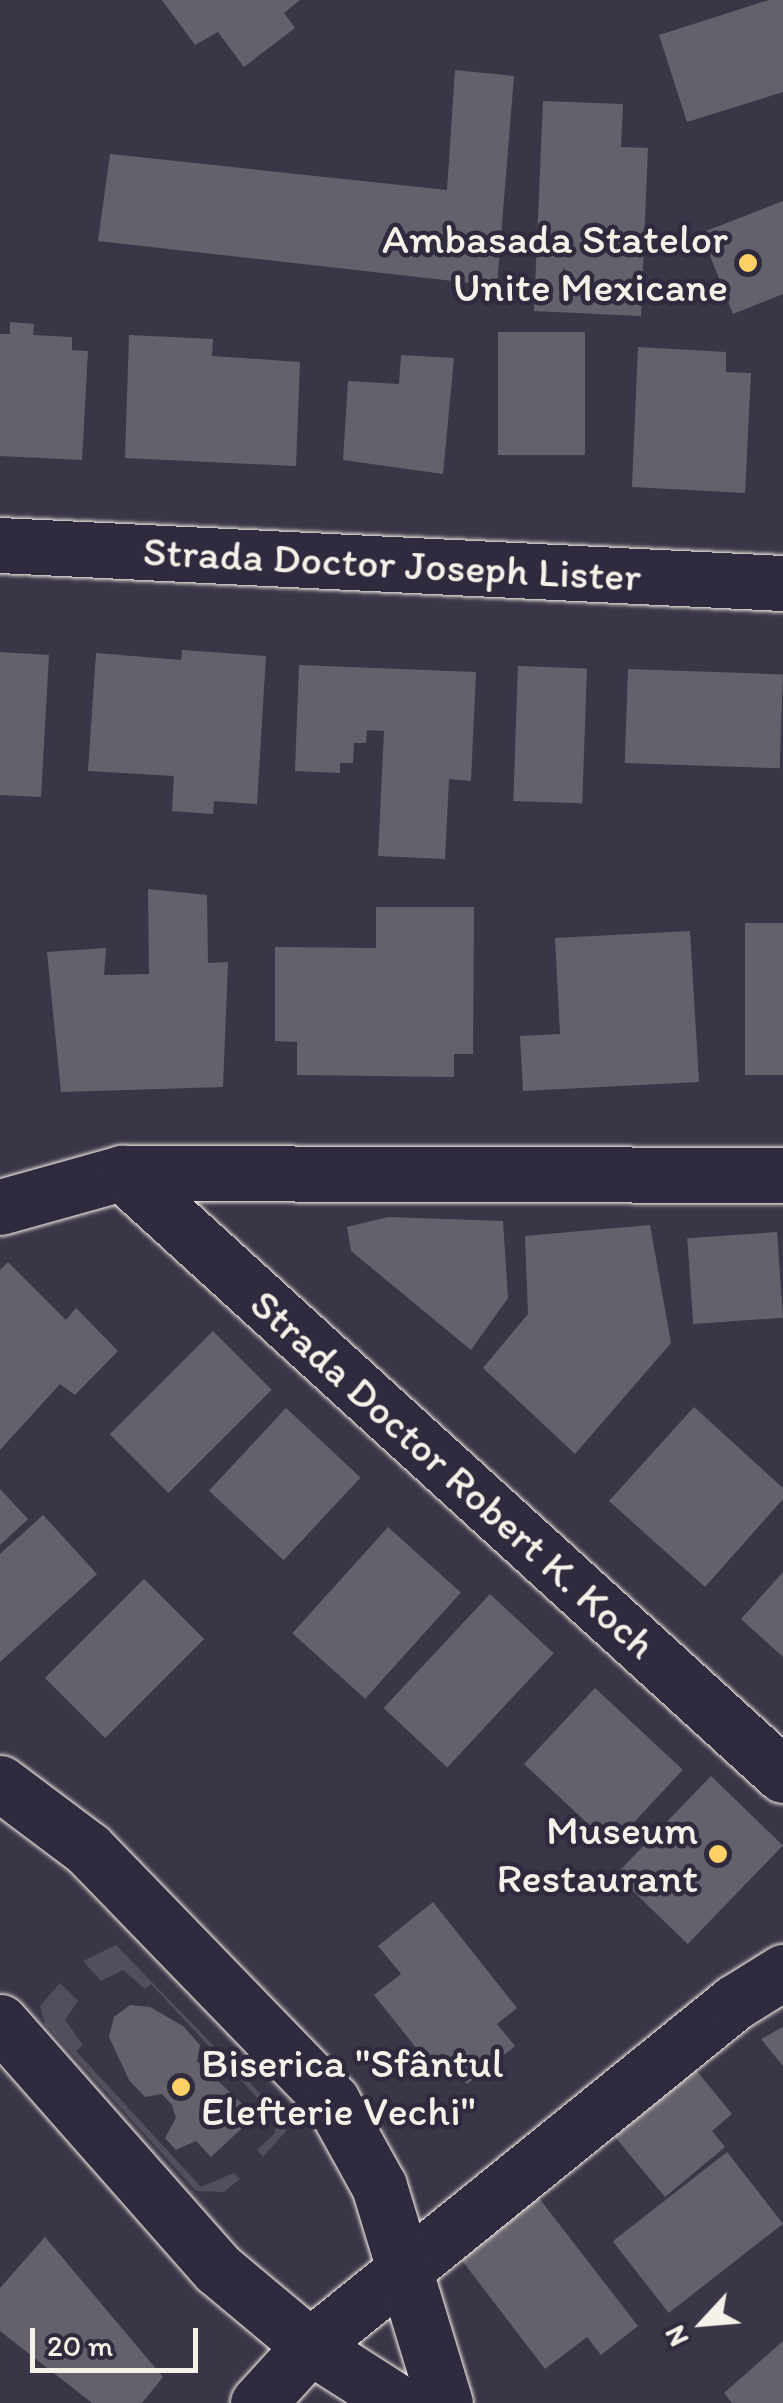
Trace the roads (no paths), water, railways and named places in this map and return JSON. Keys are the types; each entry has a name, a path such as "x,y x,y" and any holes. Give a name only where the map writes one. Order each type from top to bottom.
{"street":[{"name":"Strada Doctor Joseph Lister","path":"0,546 783,584"},
{"path":"0,1207 122,1173 783,1175"},
{"name":"Strada Doctor Robert K. Koch","path":"122,1173 783,1774"},
{"path":"0,1783 88,1849 332,2101 378,2186 408,2270 444,2403"},
{"path":"258,2403 310,2346 708,2024 783,1972"},
{"path":"0,2022 218,2269 310,2346 399,2403"}],"place":[{"name":"Ambasada Statelor Unite Mexicane","path":"748,263"},
{"name":"Museum Restaurant","path":"718,1854"},
{"name":"Biserica \"Sfântul Elefterie Vechi\"","path":"181,2087"}]}
